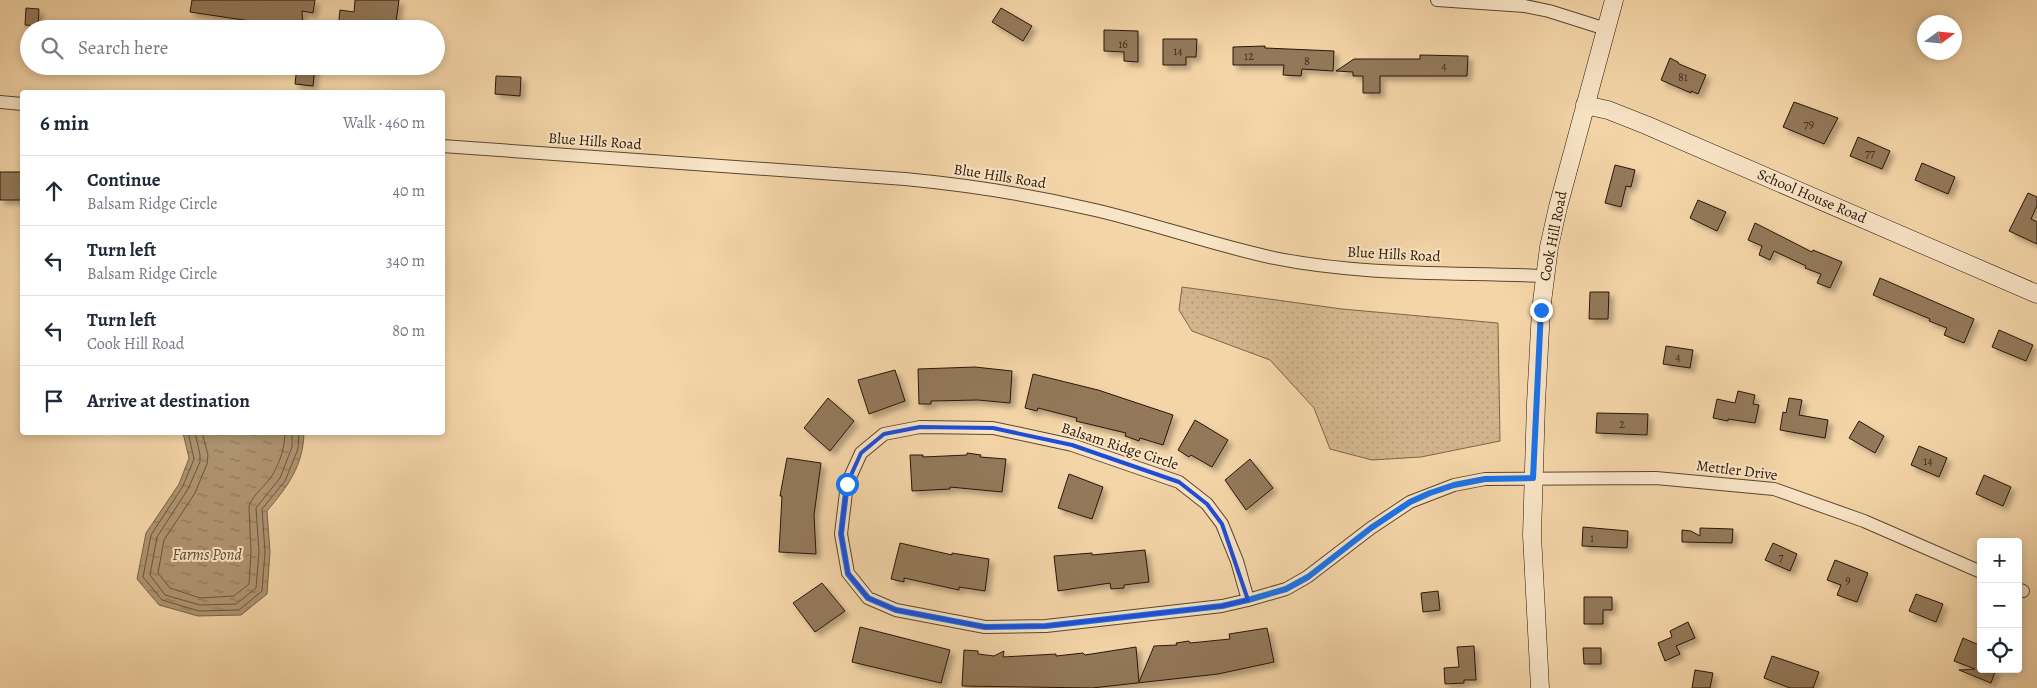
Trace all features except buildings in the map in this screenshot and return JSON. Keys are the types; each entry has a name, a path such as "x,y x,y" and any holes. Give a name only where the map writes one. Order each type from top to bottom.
{"street":[{"path":"1437,0 1525,6 1549,11 1606,29"},
{"name":"Cook Hill Road","path":"1540,688 1533,575 1533,478 1537,384 1545,276 1558,207 1614,0"},
{"path":"0,102 20,104"},
{"name":"School House Road","path":"1585,105 1608,110 1640,123 2037,294"},
{"name":"Blue Hills Road","path":"445,146 956,184 1094,209 1235,249 1275,258 1340,267 1382,270 1545,276"},
{"name":"Balsam Ridge Circle","path":"1248,600 1237,561 1222,524 1207,504 1179,482 1072,445 993,428 920,427 884,434 861,453 847,484 841,534 848,574 868,598 896,610 985,627 1046,626 1222,606 1248,600 1286,589 1308,577 1371,528 1410,502 1430,493 1454,485 1485,479 1533,478"},
{"name":"Mettler Drive","path":"1533,478 1669,478 1774,489 1864,521 1977,570"}],"highlighted area":[{"path":"920,427 993,428 1072,445 1179,482 1207,504 1222,524 1248,600 1222,606 1046,626 985,627 896,610 868,598 848,573 841,534 847,484 861,453 884,434"}],"shaded area":[{"path":"1182,287 1342,309 1498,323 1500,441 1421,457 1372,460 1330,449 1314,408 1270,360 1192,331 1179,310"}],"water":[{"name":"Farms Pond","path":"183,435 304,435 301,456 293,475 282,493 267,511 270,552 267,594 241,615 198,616 159,605 137,579 146,533 179,484 189,458"}],"route":[{"path":"847,484 841,534 848,574 868,598 896,610 985,627 1046,626 1222,606 1286,589 1308,577 1371,528 1410,502 1430,493 1454,485 1485,479 1533,478 1541,310"}]}
